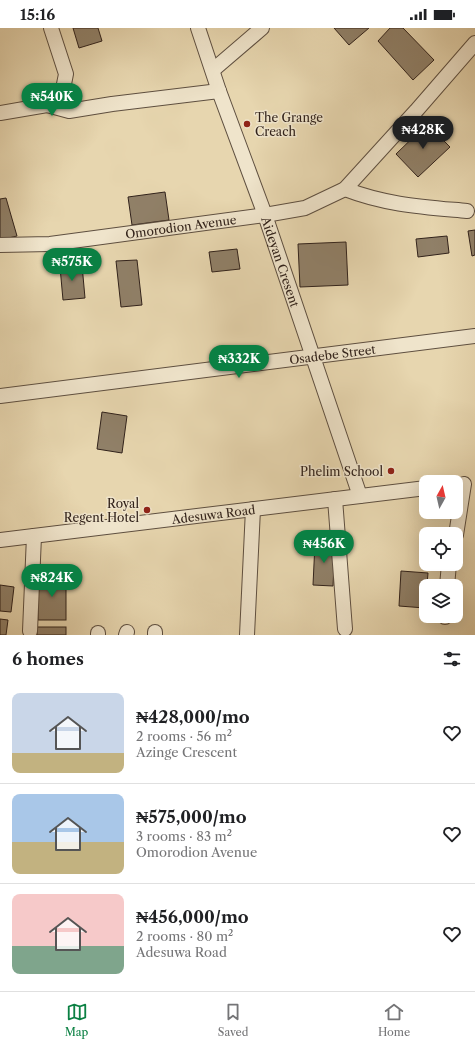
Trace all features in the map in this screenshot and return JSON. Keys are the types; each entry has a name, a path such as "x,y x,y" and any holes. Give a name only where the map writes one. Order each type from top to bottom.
{"street":[{"path":"0,113 47,105 57,97 63,89 66,74 51,28"},
{"name":"Aideyan Cresent","path":"198,28 219,91 265,215 360,496"},
{"path":"213,70 262,28"},
{"path":"467,211 390,203 361,195 345,188 416,111 475,43"},
{"path":"47,105 69,111 112,104 219,91"},
{"name":"Omorodion Avenue","path":"0,245 50,244 265,215 305,208 345,188"},
{"name":"Osadebe Street","path":"0,396 475,336"},
{"path":"457,527 465,484"},
{"name":"Adesuwa Road","path":"0,540 419,489"},
{"path":"335,499 345,629"},
{"path":"247,635 253,509"},
{"path":"30,631 34,536"}],"building":[{"path":"73,28 98,28 102,41 79,48"},
{"path":"334,28 369,28 349,45"},
{"path":"390,28 403,28 434,60 413,80 378,41"},
{"path":"427,124 450,147 418,177 396,154"},
{"path":"165,192 169,220 132,225 128,197"},
{"path":"6,198 17,236 0,240 0,199"},
{"path":"475,230 475,255 472,256 468,231"},
{"path":"447,236 449,253 418,257 416,239"},
{"path":"346,242 348,285 300,287 298,244"},
{"path":"237,249 240,269 212,272 209,252"},
{"path":"137,260 142,305 121,307 116,261"},
{"path":"82,265 85,298 63,300 60,267"},
{"path":"102,412 127,416 122,453 97,449"},
{"path":"315,543 335,544 333,586 313,585"},
{"path":"401,571 428,573 427,579 419,579 419,608 399,606"},
{"path":"38,575 66,575 66,620 38,620"},
{"path":"0,585 14,587 11,612 0,611"},
{"path":"0,619 8,620 6,635 0,635"},
{"path":"37,627 66,627 66,635 37,635"}],"place":[{"name":"The Grange Creach","path":"247,124"},
{"name":"Phelim School","path":"391,471"},
{"name":"Royal Regent Hotel","path":"147,510"}]}
